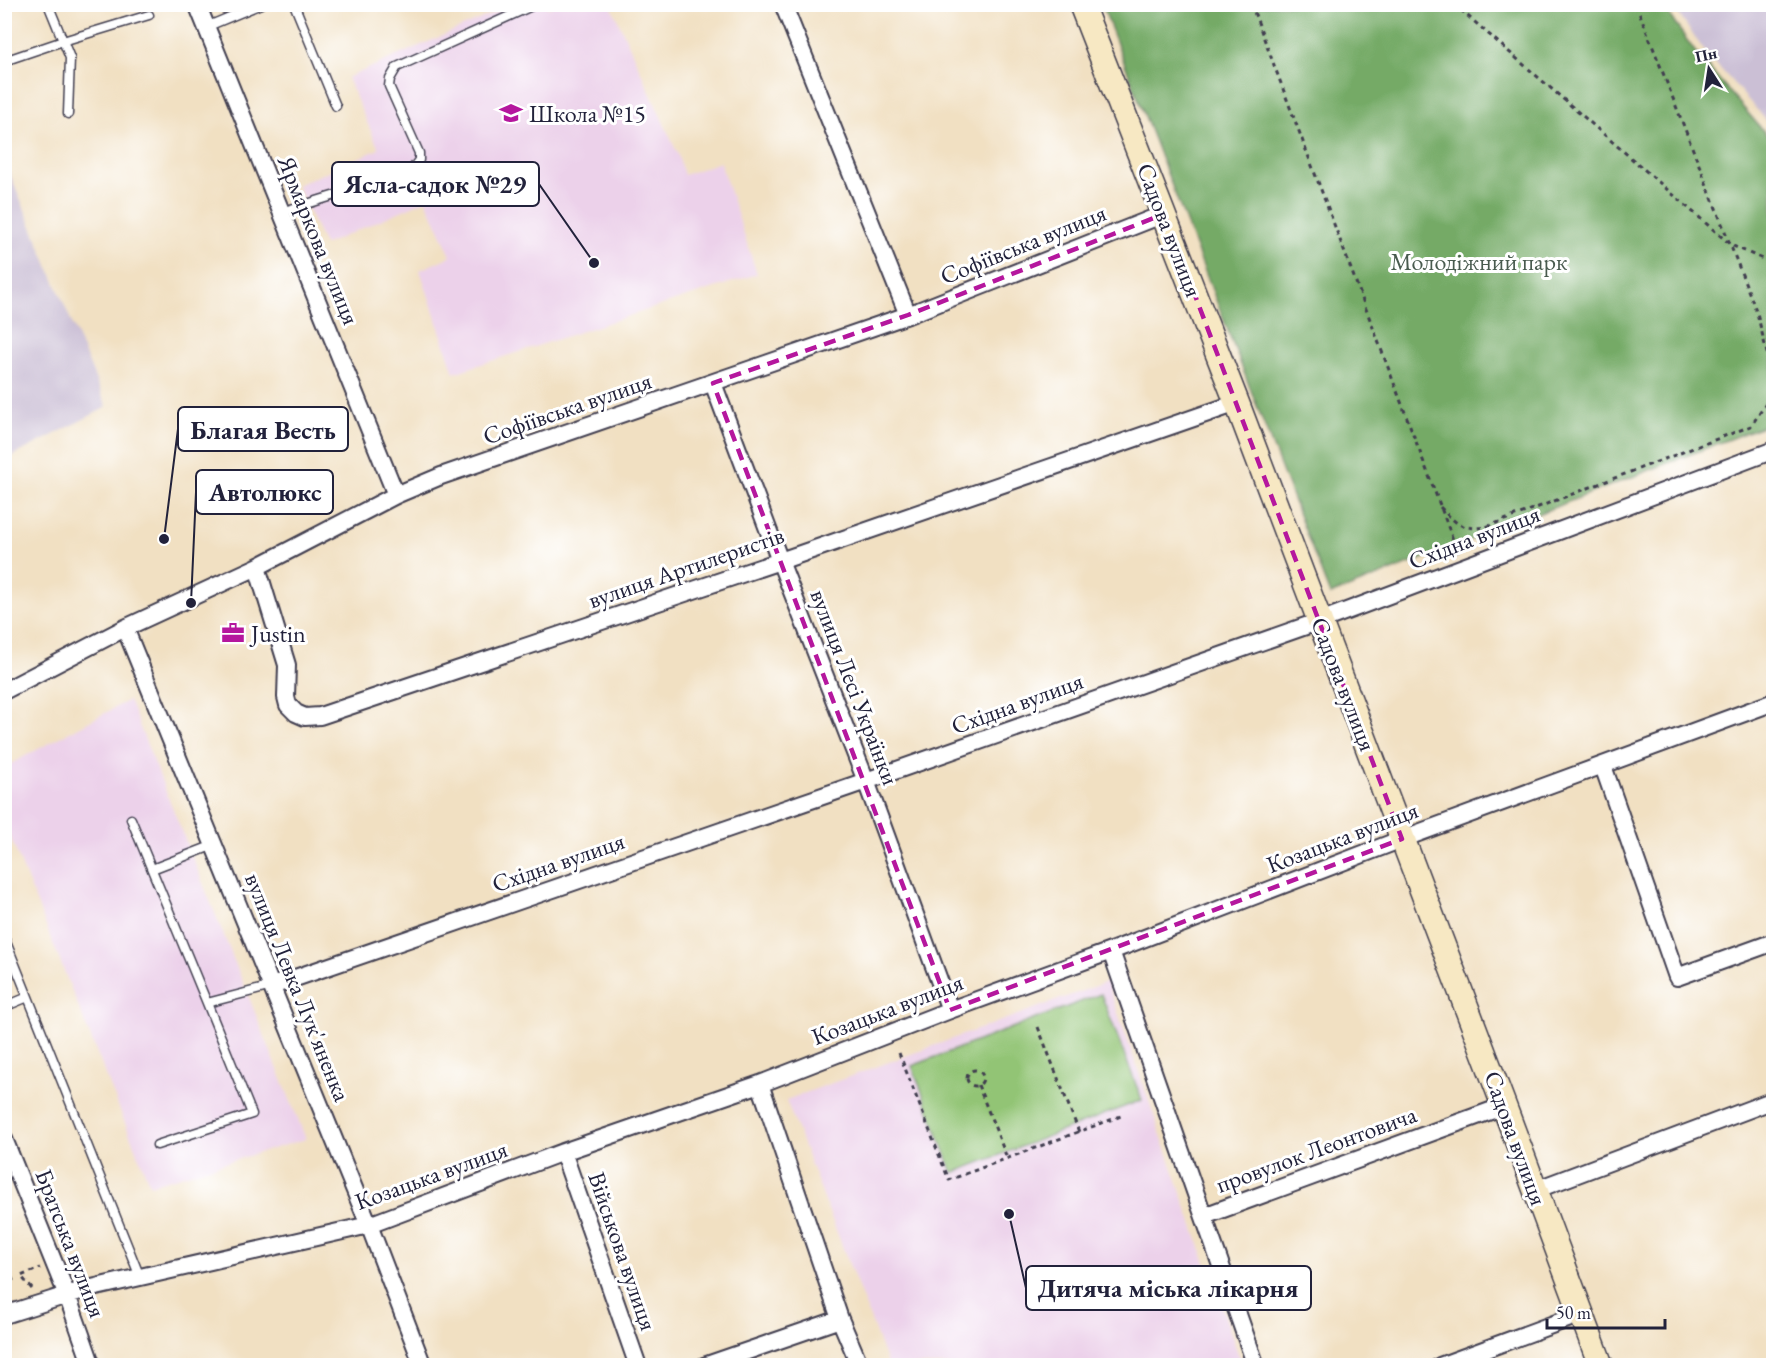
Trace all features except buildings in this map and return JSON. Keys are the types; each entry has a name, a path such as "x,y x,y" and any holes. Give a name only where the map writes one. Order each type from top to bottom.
{"street":[{"name":"Ярмаркова вулиця","path":"197,4 396,495"},
{"path":"783,4 908,315"},
{"name":"Садова вулиця","path":"1081,4 1237,403 1601,1365"},
{"name":"Софіївська вулиця","path":"4,691 124,628 257,567 396,495 441,476 908,315 1164,214"},
{"name":"вулиця Лесі Українки","path":"713,383 866,782 950,1010"},
{"name":"вулиця Артилеристів","path":"257,567 287,665 288,705 296,713 305,717 320,716 780,561 1237,403"},
{"name":"Східна вулиця","path":"272,986 866,782 1320,621 1773,450"},
{"name":"вулиця Левка Лук'яненка","path":"124,628 369,1225 417,1364"},
{"name":"Козацька вулиця","path":"4,1315 67,1295 140,1277 369,1225 563,1152 759,1084 1402,839 1773,702"},
{"path":"1603,765 1677,977 1773,942"},
{"name":"провулок Леонтовича","path":"1111,951 1204,1216 1504,1106"},
{"path":"759,1084 840,1319 860,1365"},
{"path":"1535,1190 1773,1100"},
{"name":"Братська вулиця","path":"4,1140 67,1295 92,1365"},
{"name":"Військова вулиця","path":"563,1152 638,1365"},
{"path":"1204,1216 1256,1365"},
{"path":"1440,1365 1581,1314"},
{"path":"704,1365 840,1319"}],"lane":[{"path":"48,4 70,58 68,114"},
{"path":"206,27 261,4"},
{"path":"294,4 336,106"},
{"path":"281,212 410,172 419,160 419,153 389,86 396,67 536,4"},
{"path":"4,61 63,40 149,15"},
{"path":"131,819 252,1114 157,1145"},
{"path":"152,869 214,845"},
{"path":"4,937 140,1277"},
{"path":"207,1003 272,986"},
{"path":"4,1007 28,997"}],"path":[{"path":"1251,4 1464,567"},
{"path":"1454,4 1731,245 1773,264"},
{"path":"1440,507 1456,523 1470,529 1486,527 1751,426 1767,402 1769,361 1757,313 1636,4"},
{"path":"1038,1027 1079,1132"},
{"path":"898,1053 949,1180 1121,1116"},
{"path":"972,1071 979,1071 982,1075 983,1080 978,1085 973,1086 969,1083 968,1078 972,1071"},
{"path":"978,1085 1007,1158"},
{"path":"32,1288 21,1276 40,1268"},
{"path":"4,1282 14,1279"}],"highlighted area":[{"path":"1164,214 1402,839 950,1010 713,383 908,315"}],"shaded area":[{"path":"512,5 546,5 548,8 555,5 611,5 678,155 684,175 720,162 757,274 454,373 420,270 451,256 426,200 324,245 297,185 379,149 347,78"},
{"path":"1672,5 1773,5 1773,128 1703,49"},
{"path":"5,162 107,407 4,460"},
{"path":"129,700 306,1139 150,1185 5,824 5,767"},
{"path":"1107,982 1241,1362 1232,1366 888,1365 786,1100"}],"green space":[{"name":"Молодіжний парк","path":"1102,5 1662,5 1696,53 1773,142 1773,422 1330,595"},
{"path":"1101,994 1142,1100 953,1173 912,1066"}],"place":[{"name":"Школа №15","path":"511,113"},
{"name":"Ясла-садок №29","path":"594,263"},
{"name":"Благая Весть","path":"164,539"},
{"name":"Автолюкс","path":"191,603"},
{"name":"Justin","path":"233,633"},
{"name":"Дитяча міська лікарня","path":"1009,1214"}]}
